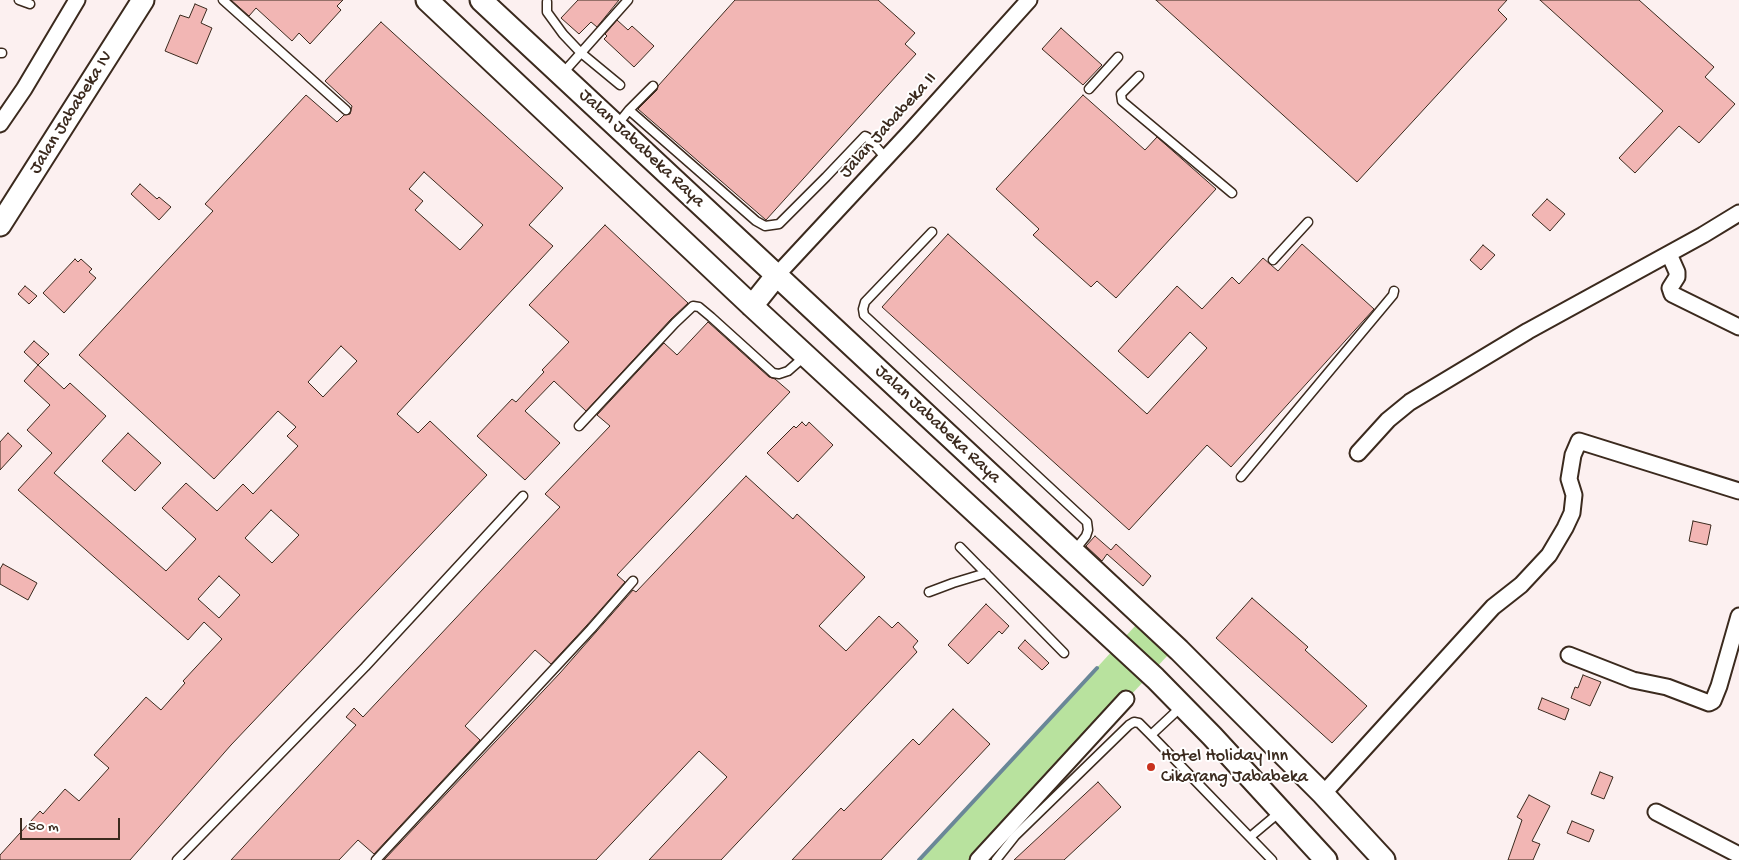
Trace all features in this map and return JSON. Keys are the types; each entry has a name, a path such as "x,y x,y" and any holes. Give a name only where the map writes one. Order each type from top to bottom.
{"main road":[{"name":"Jalan Jababeka IV","path":"0,225 143,0"},
{"path":"427,0 752,306 1152,675 1326,860"},
{"name":"Jalan Jababeka Raya","path":"481,0 561,75 622,118 776,276 1179,650 1323,794 1384,860"},
{"path":"752,306 776,276"}],"street":[{"path":"0,124 24,89 77,0"},
{"name":"Jalan Jababeka II","path":"776,276 886,158 1028,0"},
{"path":"1358,453 1388,420 1410,402 1528,331 1669,254 1739,213"},
{"path":"1669,254 1677,272 1677,277 1670,288 1672,294 1739,327"},
{"path":"1323,794 1493,607 1521,585 1549,555 1572,513 1574,495 1569,479 1573,455 1579,442 1739,491"},
{"path":"1569,655 1633,680 1667,688 1709,704 1713,701 1719,686 1739,616"},
{"path":"978,860 1126,699"},
{"path":"1656,812 1739,855"}],"lane":[{"path":"19,0 30,4"},
{"path":"222,0 346,110"},
{"path":"561,75 628,0"},
{"path":"547,2 547,12 562,34 580,52 620,85"},
{"path":"1089,89 1118,57"},
{"path":"1139,76 1121,94 1122,100 1232,193"},
{"path":"653,86 622,118 765,226 779,224 865,136 886,158"},
{"path":"1273,260 1308,222"},
{"path":"932,232 865,302 864,316 1087,522 1088,530 1086,536 1073,552"},
{"path":"1241,477 1393,295 1394,291"},
{"path":"579,426 693,306 699,307 711,317 773,373 779,374 788,371 805,355"},
{"path":"177,860 366,667 523,496"},
{"path":"960,547 1064,653"},
{"path":"929,592 986,574"},
{"path":"376,860 572,650 633,581"},
{"path":"1151,734 1182,706"},
{"path":"996,860 1015,836 1134,722 1139,723 1151,734 1272,860"},
{"path":"1250,837 1281,810"}],"green space":[{"path":"1146,614 1181,641 978,860 921,860"}],"building":[{"path":"231,0 343,0 337,6 341,10 310,44 299,33 292,41 256,8 249,16"},
{"path":"578,0 619,0 597,27 591,22 579,34 561,18"},
{"path":"735,0 878,0 915,33 905,44 916,54 766,220 638,109 657,90 658,86"},
{"path":"1156,0 1507,0 1498,10 1507,19 1357,182"},
{"path":"1540,0 1639,0 1714,67 1705,77 1735,104 1699,143 1679,126 1635,173 1619,158 1663,111"},
{"path":"195,4 207,9 201,23 212,28 197,64 165,51 180,15 189,18"},
{"path":"617,20 628,30 632,26 654,46 634,67 604,39 607,36 605,34"},
{"path":"381,22 563,188 529,225 553,246 397,414 418,433 430,421 487,475 231,745 130,860 0,860 0,855 40,811 43,814 65,789 79,801 109,768 94,755 146,697 161,710 185,683 183,681 222,639 204,622 188,640 18,490 52,453 27,430 50,405 24,381 38,365 64,389 70,383 106,416 54,473 166,571 196,539 162,508 186,483 217,511 243,484 253,494 298,446 287,436 296,427 278,411 214,479 79,355 213,211 205,204 306,95 337,122 344,115 350,114 352,106 325,81","holes":["424,172 483,225 460,250 415,210 423,201 409,189","341,346 357,361 323,397 308,382","271,510 299,535 272,563 245,538","219,576 240,595 219,618 198,599"]},
{"path":"1061,28 1102,65 1083,85 1042,49"},
{"path":"1083,95 1145,150 1157,137 1216,189 1116,298 1097,281 1091,287 1033,235 1039,229 996,189"},
{"path":"140,184 157,199 159,197 171,207 159,220 131,194"},
{"path":"1547,199 1565,214 1550,231 1532,215"},
{"path":"605,225 688,303 586,411 554,381 525,411 560,443 525,480 477,436 512,399 516,402 544,372 542,370 569,342 529,305"},
{"path":"948,234 1147,414 1207,348 1190,332 1148,378 1118,351 1177,286 1202,309 1232,277 1239,284 1263,258 1278,271 1302,244 1374,309 1231,467 1207,445 1129,530 882,307"},
{"path":"1483,245 1495,255 1481,270 1470,260"},
{"path":"75,259 78,262 81,259 92,269 89,272 96,278 64,313 43,293"},
{"path":"25,286 37,296 29,304 18,294"},
{"path":"708,322 769,377 775,379 790,392 617,575 625,582 587,625 551,664 535,650 465,726 480,740 374,854 358,840 339,860 231,860 356,725 346,717 354,708 363,717 560,507 545,494 610,426 597,415 664,343 677,355"},
{"path":"34,341 49,354 38,365 24,352"},
{"path":"802,422 806,426 809,422 833,445 798,482 767,453 794,426 796,428"},
{"path":"8,433 22,446 0,470 0,442"},
{"path":"128,433 161,463 135,491 102,461"},
{"path":"746,476 793,519 797,514 865,577 819,626 846,651 879,616 892,628 898,622 918,641 913,647 917,652 721,860 649,860 727,777 699,751 596,860 384,860 560,673 633,590 636,592"},
{"path":"1693,521 1711,525 1707,545 1689,541"},
{"path":"1095,536 1111,550 1116,544 1151,576 1143,586 1107,554 1102,561 1086,546"},
{"path":"3,564 37,583 28,600 0,584 0,569"},
{"path":"1252,598 1308,647 1305,650 1367,706 1332,743 1216,638"},
{"path":"986,604 1009,626 1002,634 999,631 968,664 948,645"},
{"path":"1025,640 1049,663 1042,670 1018,648"},
{"path":"1583,675 1601,682 1590,706 1571,698 1575,687 1578,688"},
{"path":"1542,698 1569,709 1565,720 1538,709"},
{"path":"953,709 990,744 881,860 792,860 841,808 844,811 913,739 919,745"},
{"path":"1600,772 1613,777 1604,799 1591,794"},
{"path":"1098,782 1121,807 1064,860 1014,860"},
{"path":"1529,795 1550,806 1532,841 1540,844 1533,860 1508,860 1522,820 1517,817"},
{"path":"1572,821 1594,830 1589,842 1567,833"}],"waterway":[{"path":"919,860 1097,668"}],"place":[{"name":"Hotel Holiday Inn Cikarang Jababeka","path":"1151,767"}]}
